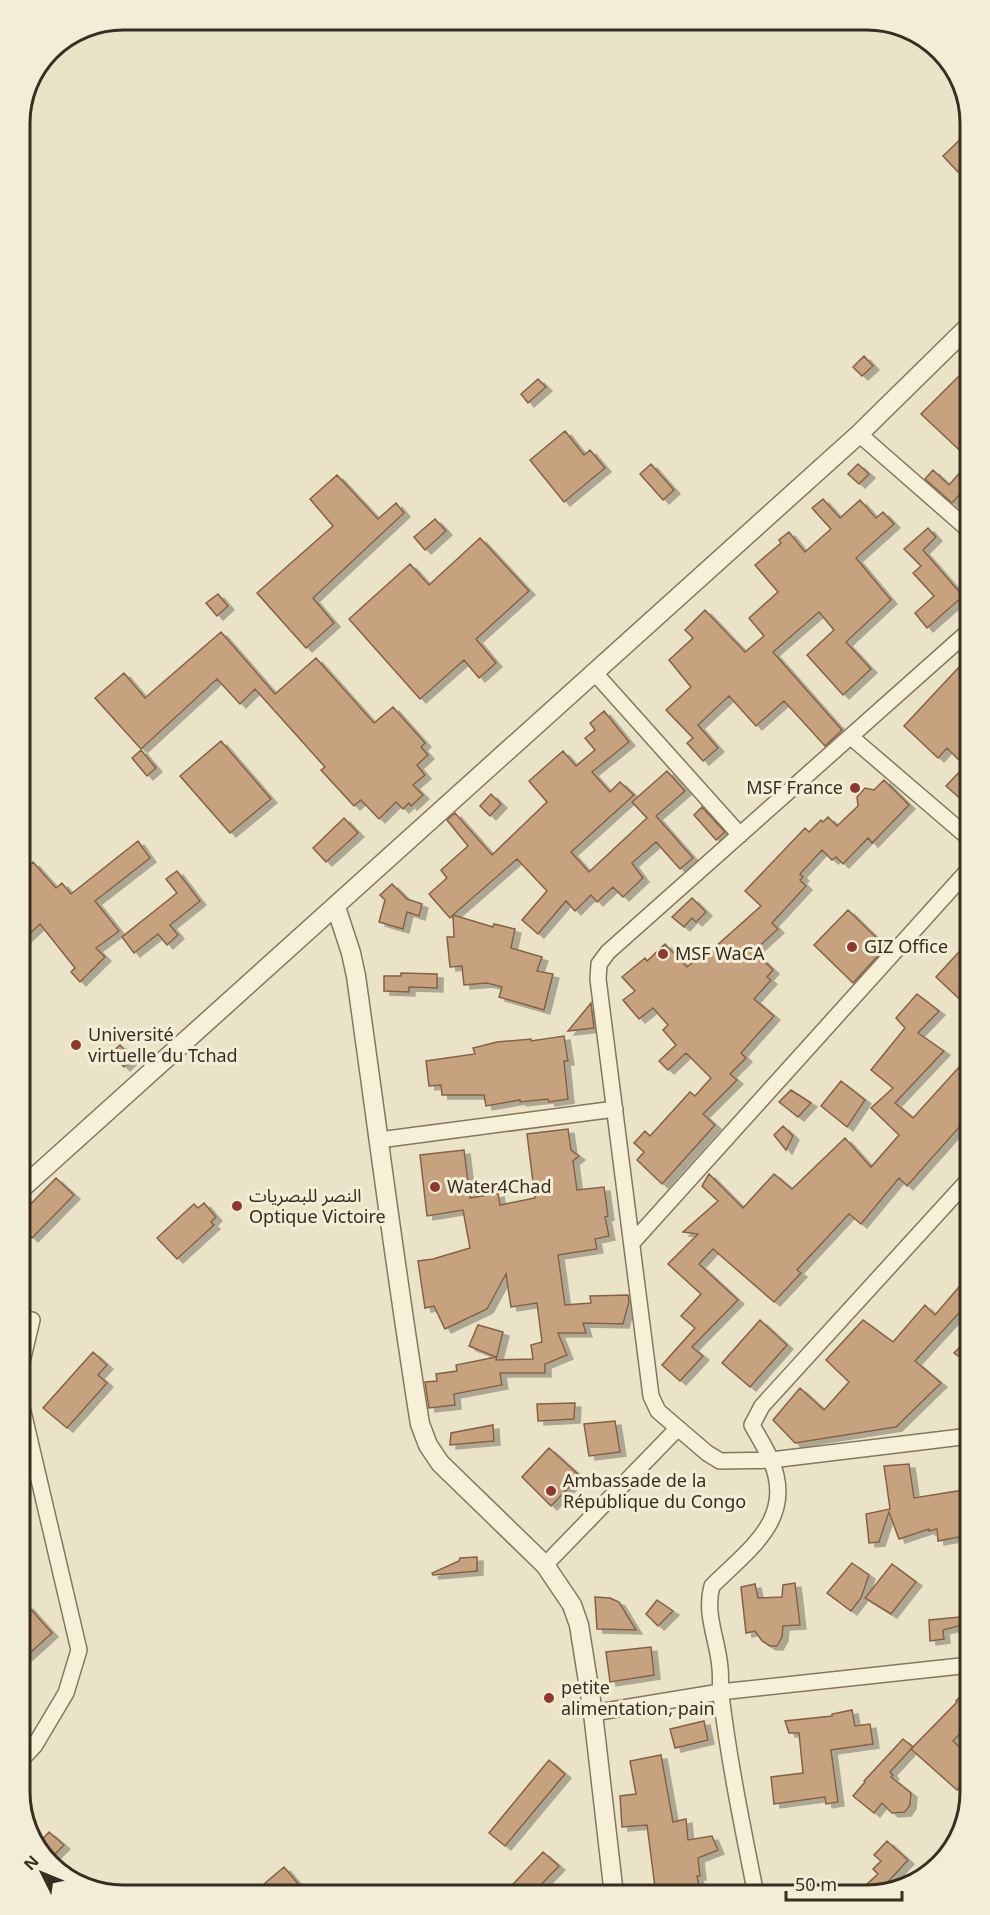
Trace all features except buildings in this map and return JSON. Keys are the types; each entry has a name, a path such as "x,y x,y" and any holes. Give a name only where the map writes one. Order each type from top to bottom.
{"street":[{"path":"30,1181 859,434 960,335"},
{"path":"859,434 960,522"},
{"path":"960,639 608,952 599,964 598,979 651,1396 658,1411 707,1453 720,1461 771,1460 960,1437"},
{"path":"594,672 740,835"},
{"path":"851,737 960,830"},
{"path":"632,1243 960,879"},
{"path":"336,907 356,976 398,1290 420,1424 428,1445 440,1463 545,1565 560,1584 572,1605 579,1625 592,1713 613,1885"},
{"path":"379,1140 615,1109"},
{"path":"754,1885 720,1692 720,1667 709,1614 712,1586 767,1532 778,1503 777,1482 771,1460 752,1425 762,1406 960,1189"},
{"path":"30,1328 32,1320"},
{"path":"545,1565 678,1428"},
{"path":"30,1440 80,1650 66,1693 30,1750"},
{"path":"592,1713 720,1692 960,1666"}],"place":[{"name":"MSF France","path":"855,788"},
{"name":"GIZ Office","path":"852,947"},
{"name":"MSF WaCA","path":"663,954"},
{"name":"Université virtuelle du Tchad","path":"76,1045"},
{"name":"Water4Chad","path":"435,1187"},
{"name":"النصر للبصريات Optique Victoire","path":"237,1206"},
{"name":"Ambassade de la République du Congo","path":"551,1491"},
{"name":"petite alimentation, pain","path":"549,1698"}]}
